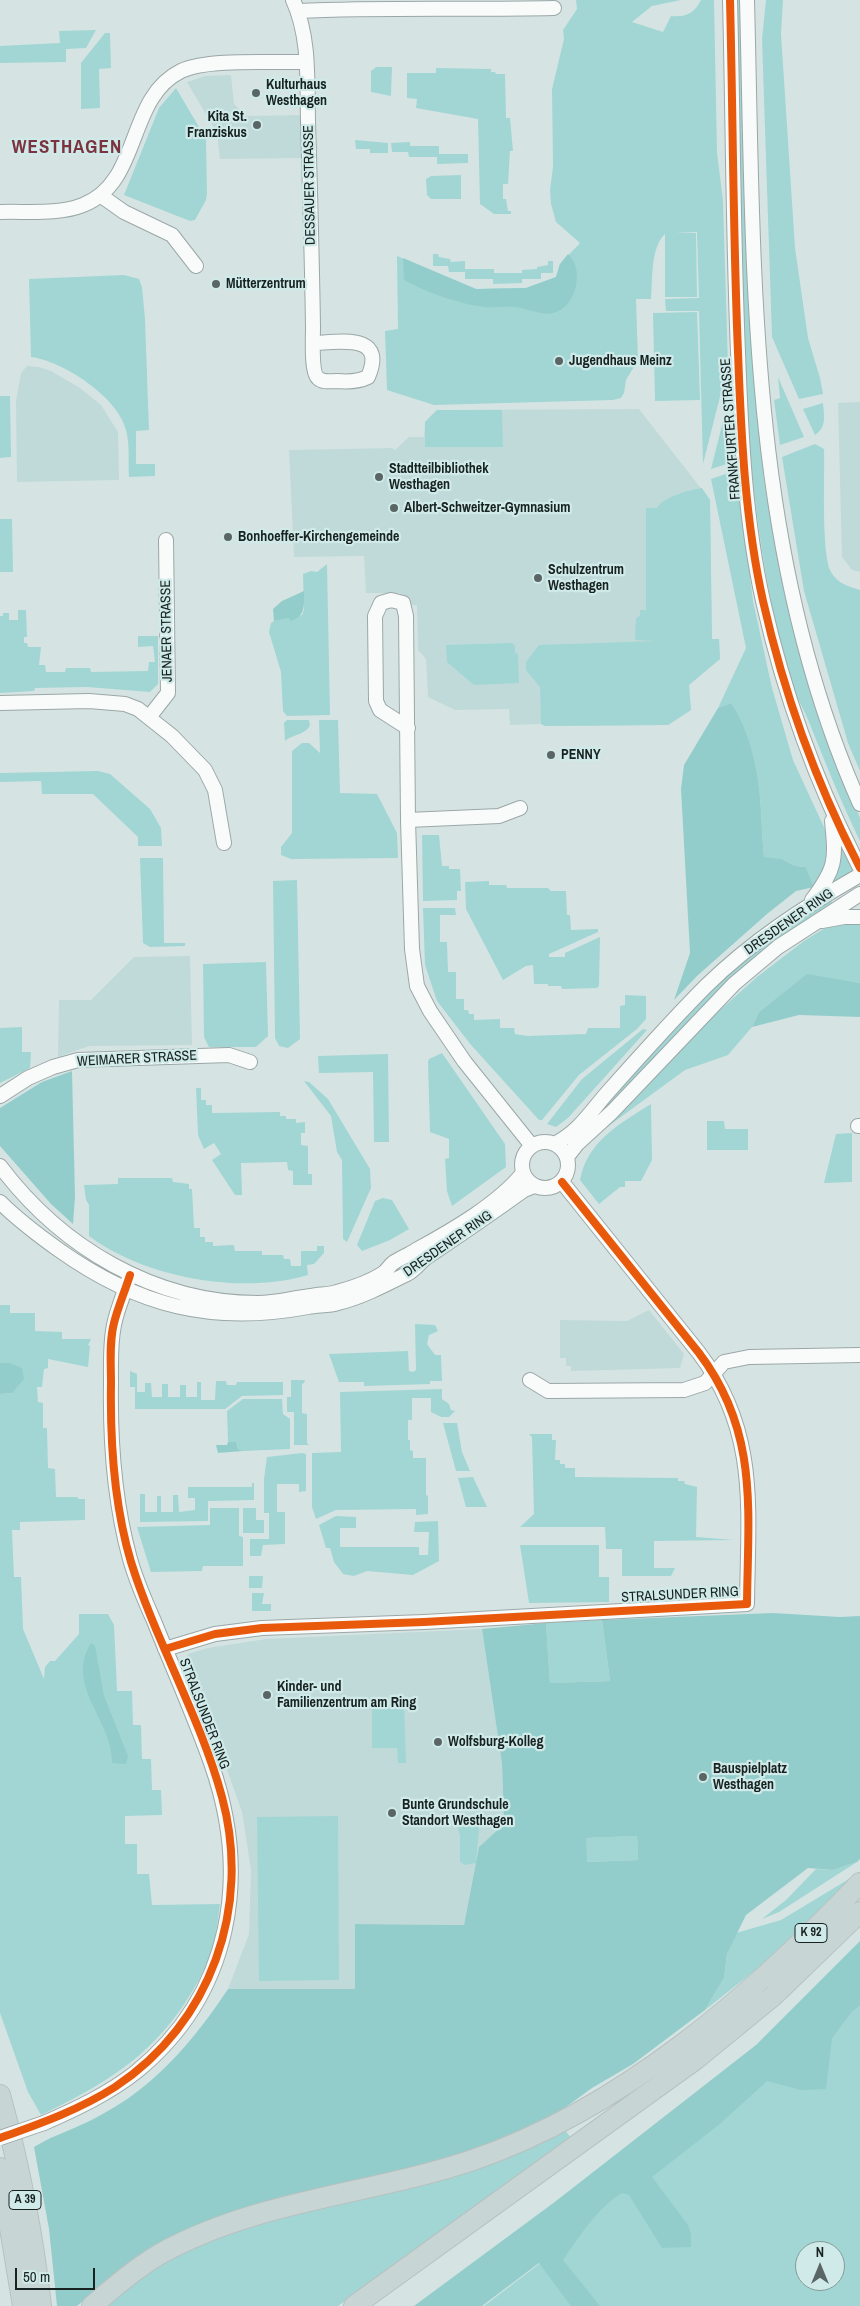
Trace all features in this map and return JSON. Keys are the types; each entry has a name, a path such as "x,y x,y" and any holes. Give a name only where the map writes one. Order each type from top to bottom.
{"highway":[{"name":"K 92","path":"92,2306 139,2267 160,2254 222,2225 287,2205 434,2172 474,2160 539,2133 602,2099 651,2066 759,1981 821,1924 860,1883"},
{"name":"K 92","path":"354,2306 696,2059 773,1996 860,1912"},
{"name":"A 39","path":"0,2095 21,2183 41,2306"},
{"name":"A 39","path":"0,2168 23,2306"}],"street":[{"name":"FRANKFURTER STRASSE","path":"730,0 740,396 752,534 763,599 785,687 831,810 860,868"},
{"path":"747,0 756,317 771,481 778,528 804,648 820,701 860,803"},
{"path":"748,36 753,0"},
{"path":"296,5 408,10 554,8"},
{"name":"DESSAUER STRASSE","path":"296,5 304,37 306,62 313,343 314,373 318,379 324,381 352,382 368,377 372,362 372,354 368,346 360,342 313,343"},
{"path":"0,212 67,210 84,205 100,195 120,173 146,106 159,87 182,70 206,64 306,62"},
{"path":"100,195 124,212 172,235 196,266"},
{"name":"JENAER STRASSE","path":"150,716 168,693 166,540"},
{"path":"408,728 380,710 376,702 375,616 381,603 391,600 403,604 406,616 408,728 408,820 412,949 417,986 430,1011 464,1061 532,1146 524,1155 523,1173 534,1186"},
{"path":"0,703 109,702 126,704 150,716 205,770 215,790 224,843"},
{"path":"408,820 499,816 520,808"},
{"path":"807,907 832,871 835,848 831,810"},
{"name":"DRESDENER RING","path":"532,1146 543,1142 554,1144 569,1136 707,986 759,940 807,907 860,875"},
{"name":"DRESDENER RING","path":"567,1157 577,1144 612,1112 734,984 778,947 860,894"},
{"path":"814,922 844,917 860,917"},
{"name":"WEIMARER STRASSE","path":"0,1096 28,1078 53,1067 78,1060 230,1055 250,1062"},
{"path":"554,1144 560,1147 567,1157 568,1170 562,1182"},
{"name":"DRESDENER RING","path":"0,1166 28,1200 67,1236 130,1276 193,1296 234,1302 265,1303 336,1293 383,1274 394,1263 435,1240 488,1204 511,1186 523,1173"},
{"name":"DRESDENER RING","path":"0,1202 16,1218 82,1266 125,1290 156,1302 189,1309 231,1314 269,1313 337,1304 378,1288 413,1270 426,1258 459,1237 524,1190 534,1186 548,1189 562,1182"},
{"name":"STRALSUNDER RING","path":"165,1650 215,1634 262,1628 424,1622 747,1604 746,1465 741,1436 730,1404 714,1373 562,1182"},
{"path":"125,1290 130,1276"},
{"name":"STRALSUNDER RING","path":"0,2138 44,2123 92,2101 135,2073 162,2048 186,2017 202,1991 219,1952 230,1909 231,1844 222,1796 130,1560 117,1496 112,1453 111,1344 114,1324 125,1290"},
{"path":"530,1380 548,1392 684,1390 705,1383 724,1362 750,1357 860,1355"}],"shaded area":[{"path":"576,0 681,0 652,6 632,22 663,32 671,16 689,14 701,0 714,0 717,152 723,201 728,365 703,464 699,311 666,311 665,299 699,298 697,232 675,233 696,233 697,297 665,297 665,234 660,240 653,265 651,299 636,299 638,360 626,380 624,393 621,398 613,400 434,405 387,390 385,331 398,329 397,256 476,289 526,288 556,277 560,264 580,243 556,222 551,204 550,190 553,167 552,89 564,39 563,30 577,9"},
{"path":"736,0 741,0 749,318 764,481 785,597 808,683 831,750 860,818 860,841 792,685 766,574 758,520 747,413 744,359"},
{"path":"766,0 783,0 781,34 795,248 808,338 823,394 799,399 772,337 762,39"},
{"path":"96,30 86,48 66,49 66,62 0,63 0,46 60,43 59,31"},
{"path":"105,33 110,33 111,68 99,69 100,108 81,109 81,63"},
{"path":"376,67 392,67 391,96 371,92 371,71"},
{"path":"436,68 491,69 491,72 496,74 505,74 506,118 510,118 513,151 510,151 508,184 503,184 503,199 506,199 508,211 511,211 511,214 494,214 480,204 478,119 416,108 417,99 407,98 407,73 436,73"},
{"name":"Kita St. Franziskus","path":"231,75 234,104 246,116 301,115 302,158 220,159 217,133 187,82 205,76"},
{"path":"176,88 206,139 206,200 195,220 190,221 124,195 159,108"},
{"path":"355,140 388,143 388,153 370,153 370,149 356,149"},
{"path":"410,142 410,146 439,146 439,154 468,154 468,163 437,164 437,157 409,157 408,152 392,152 391,143"},
{"path":"461,175 461,199 431,199 427,195 426,179 431,176"},
{"path":"433,254 450,259 451,262 465,261 465,269 494,269 494,273 522,273 522,270 537,269 537,267 548,265 548,261 553,261 553,273 541,273 541,279 522,279 522,283 493,284 493,279 465,279 465,272 449,272 448,266 433,266"},
{"path":"568,254 576,268 576,286 568,303 562,309 549,314 515,307 475,305 432,293 404,280 403,258 476,289 526,288 556,277 560,264"},
{"path":"124,275 139,279 142,287 145,319 149,430 136,431 136,464 155,464 155,476 129,477 126,430 121,418 101,393 58,365 31,357 29,279"},
{"path":"697,312 700,400 655,401 653,313"},
{"path":"27,366 51,371 80,388 101,405 118,432 119,480 17,482 16,401 21,373"},
{"path":"778,377 804,437 780,445 774,400 780,398"},
{"path":"0,396 10,396 11,457 0,458"},
{"path":"860,402 860,572 852,570 842,557 838,403"},
{"path":"823,403 823,425 815,435 803,409"},
{"name":"Schulzentrum Westhagen","path":"639,409 710,500 712,639 719,639 720,659 689,685 691,710 668,725 510,725 509,709 455,710 428,697 426,659 418,650 417,605 408,605 400,593 366,593 364,556 294,557 289,450 392,448 395,450 409,437 424,437 425,422 437,410"},
{"path":"437,410 502,410 503,447 425,447 425,422"},
{"path":"725,413 728,455 735,454 736,461 711,469"},
{"path":"815,444 824,449 825,531 828,562 831,572 844,584 860,590 860,771 848,743 804,591 782,457"},
{"path":"737,470 753,601 772,688 793,760 828,836 831,858 814,887 806,867 795,866 782,859 764,858 760,793 751,747 731,703 718,708 746,648 711,479"},
{"path":"702,488 710,500 712,639 719,639 720,659 689,685 691,710 668,725 545,726 541,724 540,687 526,670 526,662 539,645 656,641 635,640 636,618 640,616 640,610 646,610 646,508 657,508 670,497"},
{"path":"0,519 12,519 13,572 0,572"},
{"path":"327,564 330,715 287,716 283,711 281,672 269,632 271,623 302,615 304,609 303,574 311,571 317,572"},
{"path":"304,591 303,610 299,617 290,621 289,618 274,621 273,609 282,601"},
{"path":"18,610 26,610 27,637 24,637 24,643 27,643 28,647 41,647 39,665 45,665 46,672 65,672 66,668 90,668 91,672 148,671 149,662 155,662 153,646 138,647 138,636 158,636 158,684 150,692 87,687 35,688 34,691 0,693 0,616 3,616 3,613 9,613 9,620 18,620"},
{"path":"512,643 515,646 515,653 518,654 519,683 474,685 447,662 446,645"},
{"path":"731,703 745,730 755,763 760,793 764,857 782,859 795,866 806,867 814,887 796,891 767,914 697,976 674,1000 690,953 681,789 684,765 718,708"},
{"path":"287,720 309,720 310,725 306,731 285,741 284,723"},
{"path":"319,720 338,720 340,793 377,794 397,833 397,858 291,859 281,855 281,847 292,833 292,751 302,743 309,743 320,753"},
{"path":"98,771 110,774 150,809 161,828 162,846 138,846 138,837 93,794 42,794 41,781 0,782 0,773"},
{"path":"422,835 439,835 442,866 449,866 449,869 460,869 461,891 457,891 457,900 423,901"},
{"path":"842,850 854,872 832,884 830,882 840,851"},
{"path":"140,858 163,858 164,943 185,943 185,946 150,947 143,943"},
{"path":"297,880 300,1039 288,1048 279,1046 275,1038 273,881"},
{"path":"489,881 489,885 506,885 507,888 548,888 551,891 566,891 567,915 570,915 571,930 598,929 598,932 549,954 549,957 565,957 565,953 600,937 599,986 597,988 562,989 561,986 534,984 533,965 526,966 503,980 466,909 465,882"},
{"path":"830,899 833,904 774,942 729,980 592,1124 587,1122 727,974 771,938"},
{"path":"423,908 455,908 456,915 440,915 440,942 447,942 448,972 456,972 456,999 464,999 464,1010 468,1010 469,1014 474,1014 474,1020 500,1019 500,1028 514,1028 515,1034 528,1036 586,1034 588,1028 620,1028 620,1006 625,1005 625,995 646,996 646,1019 637,1029 579,1075 542,1120 539,1120 471,1045 437,1001 425,965"},
{"path":"860,921 860,983 807,975 759,1012 752,1027 728,1055 685,1070 603,1130 681,1045 757,977 804,941 830,925"},
{"path":"190,956 192,1045 89,1046 58,1057 59,1000 91,1000 134,957"},
{"path":"266,962 268,1036 256,1047 209,1047 204,1037 203,964"},
{"path":"807,974 860,983 860,1017 799,1015 752,1027 759,1012"},
{"path":"22,1027 22,1052 31,1052 30,1068 0,1083 0,1028"},
{"path":"643,1029 647,1030 568,1118 556,1127 547,1124 582,1079"},
{"path":"442,1053 505,1144 506,1167 452,1206 447,1191 445,1159 449,1158 449,1139 430,1132 428,1062 429,1059"},
{"path":"388,1054 389,1142 374,1142 373,1072 319,1073 318,1056"},
{"path":"72,1071 75,1197 73,1224 51,1204 0,1146 0,1108 42,1082"},
{"path":"304,1081 309,1082 328,1099 370,1169 371,1188 347,1242 343,1239 342,1160 337,1152 331,1116"},
{"path":"196,1088 201,1088 201,1100 206,1100 206,1105 212,1105 212,1113 280,1112 280,1116 286,1116 286,1119 296,1119 296,1123 305,1122 305,1133 301,1133 301,1145 308,1146 308,1174 312,1174 312,1185 293,1185 293,1171 288,1170 287,1162 241,1163 242,1195 235,1195 212,1160 221,1154 214,1143 204,1149 198,1135"},
{"path":"651,1104 652,1160 641,1181 625,1181 625,1187 620,1187 599,1204 580,1180 590,1154 607,1134"},
{"path":"707,1121 724,1121 725,1129 748,1129 748,1150 707,1150"},
{"path":"852,1133 852,1182 824,1183 836,1134"},
{"path":"118,1178 172,1178 173,1182 189,1184 189,1189 192,1189 194,1228 200,1228 200,1237 205,1237 205,1242 213,1242 213,1246 234,1245 235,1251 262,1251 262,1255 283,1255 284,1259 290,1259 291,1266 301,1266 301,1251 317,1251 317,1246 324,1246 324,1253 314,1264 307,1265 308,1275 282,1281 253,1283 224,1283 194,1279 137,1263 112,1251 89,1236 89,1205 86,1200 84,1185 118,1184"},
{"path":"383,1198 392,1200 409,1229 390,1240 362,1251 357,1245 375,1201"},
{"path":"0,1305 10,1305 10,1313 35,1313 35,1331 62,1332 62,1339 91,1339 88,1345 90,1346 88,1367 48,1359 48,1368 44,1369 42,1387 37,1387 38,1402 43,1403 43,1428 47,1428 48,1468 55,1469 56,1497 85,1499 85,1520 20,1522 20,1530 12,1530 14,1577 21,1577 23,1629 44,1679 45,1667 50,1661 55,1661 79,1634 79,1614 108,1614 114,1625 117,1691 132,1691 133,1725 141,1725 142,1759 151,1759 152,1790 161,1790 162,1815 125,1816 125,1844 137,1844 137,1874 149,1874 152,1905 220,1904 215,1938 208,1962 189,1997 173,2020 136,2058 115,2074 68,2102 41,2115 28,2092 0,2013 0,1394 12,1393 10,1363 0,1363"},
{"path":"649,1310 684,1354 680,1368 571,1371 571,1366 566,1366 566,1358 560,1358 560,1320 627,1321"},
{"path":"415,1324 435,1325 438,1331 429,1335 427,1344 435,1355 441,1355 442,1381 430,1381 430,1384 364,1386 364,1382 339,1382 329,1354 408,1351 409,1371 413,1372 416,1370"},
{"path":"0,1363 10,1363 22,1368 24,1379 12,1393 0,1394"},
{"path":"130,1371 137,1374 137,1392 145,1392 145,1383 151,1383 152,1397 162,1397 162,1384 168,1384 168,1397 180,1397 180,1385 186,1385 186,1397 197,1397 197,1382 201,1382 201,1400 215,1400 216,1381 226,1381 227,1385 236,1385 237,1382 283,1382 283,1395 242,1396 225,1409 135,1409 135,1387 130,1387"},
{"path":"291,1380 305,1380 302,1384 302,1413 307,1414 307,1443 309,1445 294,1445 294,1412 287,1412 287,1397 291,1397"},
{"path":"442,1389 442,1399 449,1404 451,1410 455,1411 449,1417 441,1417 431,1412 431,1398 412,1398 412,1420 408,1420 408,1440 410,1440 410,1450 413,1451 413,1458 426,1458 428,1514 416,1515 416,1509 336,1510 316,1519 312,1507 312,1453 341,1452 340,1392"},
{"path":"243,1399 282,1399 283,1414 290,1419 290,1449 243,1451 238,1449 236,1442 228,1442 227,1411"},
{"path":"443,1423 457,1423 462,1452 470,1471 456,1471"},
{"path":"529,1434 552,1434 552,1440 556,1440 555,1460 560,1460 560,1464 565,1464 565,1468 575,1468 575,1477 678,1478 678,1481 684,1481 685,1484 697,1487 696,1537 734,1540 654,1541 654,1568 675,1568 671,1576 622,1576 622,1549 606,1549 605,1527 520,1527 534,1514 532,1437"},
{"path":"228,1442 236,1442 238,1449 243,1451 218,1453 216,1445 227,1445"},
{"path":"306,1454 306,1491 299,1492 299,1484 277,1484 277,1512 285,1512 285,1544 263,1545 261,1556 250,1556 250,1539 269,1539 269,1513 264,1513 264,1479 267,1457"},
{"path":"473,1477 487,1507 466,1507 458,1478"},
{"path":"252,1483 254,1483 254,1500 208,1501 208,1521 140,1522 140,1494 145,1494 145,1512 157,1512 157,1496 161,1496 161,1512 173,1512 173,1495 178,1495 179,1512 195,1510 195,1498 188,1498 188,1487 252,1487"},
{"path":"210,1508 239,1508 239,1536 243,1537 243,1566 203,1566 202,1571 151,1572 137,1527 210,1525"},
{"path":"243,1508 256,1508 256,1520 264,1520 264,1533 243,1533"},
{"path":"336,1516 356,1517 356,1528 340,1528 340,1547 419,1547 419,1555 428,1555 429,1532 414,1532 415,1522 438,1521 439,1561 413,1575 367,1571 354,1576 343,1574 334,1562 330,1548 326,1548 319,1525"},
{"path":"520,1545 599,1545 599,1577 609,1577 609,1602 529,1603"},
{"path":"249,1576 263,1576 262,1588 249,1588"},
{"path":"252,1593 264,1593 262,1604 271,1604 271,1611 252,1611"},
{"path":"773,1613 840,1617 860,1616 860,1859 857,1862 833,1870 808,1868 746,1915 727,1954 724,1978 705,2010 633,2064 592,2088 555,2115 504,2140 431,2163 285,2196 227,2214 184,2231 155,2246 127,2264 77,2306 57,2306 49,2229 34,2147 99,2116 138,2091 172,2061 187,2044 228,1989 355,1989 355,1924 464,1925 479,1847 504,1824 502,1764 482,1629 546,1623 550,1683 610,1681 602,1620","holes":["637,1836 638,1860 587,1862 586,1838"]},
{"path":"602,1620 610,1681 550,1683 546,1623"},
{"path":"482,1629 502,1764 504,1824 479,1847 464,1925 355,1924 355,1989 228,1989 249,1934 251,1870 242,1812 215,1736 185,1664 188,1654 208,1648 266,1639"},
{"path":"91,1643 95,1646 104,1696 128,1756 126,1764 112,1763 110,1747 105,1732 86,1689 83,1674 84,1659"},
{"path":"404,1703 406,1763 398,1763 397,1748 372,1748 372,1704"},
{"path":"338,1816 339,1980 259,1981 257,1817"},
{"path":"480,1819 476,1863 465,1865 460,1862 460,1836 457,1825 462,1820"},
{"path":"637,1836 638,1860 586,1862 585,1838"},
{"path":"857,1862 779,1912 762,1919 786,1900 816,1869 833,1870"},
{"path":"854,1876 767,1961 705,2010 724,1978 727,1954 736,1933 781,1920"},
{"path":"860,1941 860,2006 852,2012 832,2039 826,2089 801,2090 767,2081 721,2123 652,2177 688,2225 691,2234 691,2247 662,2248 629,2195 622,2193 604,2207 563,2260 600,2306 571,2306 539,2263 482,2306 414,2306 556,2201 756,2045"},
{"path":"860,2006 860,2306 484,2306 539,2264 556,2201 832,2039 852,2012"},
{"path":"564,2129 572,2139 338,2306 106,2306 163,2261 233,2229"}],"cycle path":[{"path":"730,0 739,383 742,446 752,540 771,636 791,704 829,804 860,868"},
{"path":"165,1649 215,1634 262,1628 424,1622 747,1604 748,1504 746,1473 741,1442 732,1412 718,1383 699,1353 562,1182"},
{"path":"0,2138 44,2122 87,2103 115,2087 148,2061 176,2031 199,1997 216,1960 227,1920 231,1880 230,1838 222,1797 202,1737 141,1592 125,1540 117,1496 111,1428 111,1345 112,1330 130,1275"}],"place":[{"name":"Kulturhaus Westhagen","path":"256,93"},
{"name":"Kita St. Franziskus","path":"257,125"},
{"name":"Mütterzentrum","path":"216,284"},
{"name":"Jugendhaus Meinz","path":"559,361"},
{"name":"Stadtteilbibliothek Westhagen","path":"379,477"},
{"name":"Albert-Schweitzer-Gymnasium","path":"394,508"},
{"name":"Bonhoeffer-Kirchengemeinde","path":"228,537"},
{"name":"Schulzentrum Westhagen","path":"538,578"},
{"name":"PENNY","path":"551,755"},
{"name":"Kinder- und Familienzentrum am Ring","path":"267,1695"},
{"name":"Wolfsburg-Kolleg","path":"438,1742"},
{"name":"Bauspielplatz Westhagen","path":"703,1777"},
{"name":"Bunte Grundschule Standort Westhagen","path":"392,1813"}],"district":[{"name":"WESTHAGEN","path":"67,148"}]}
